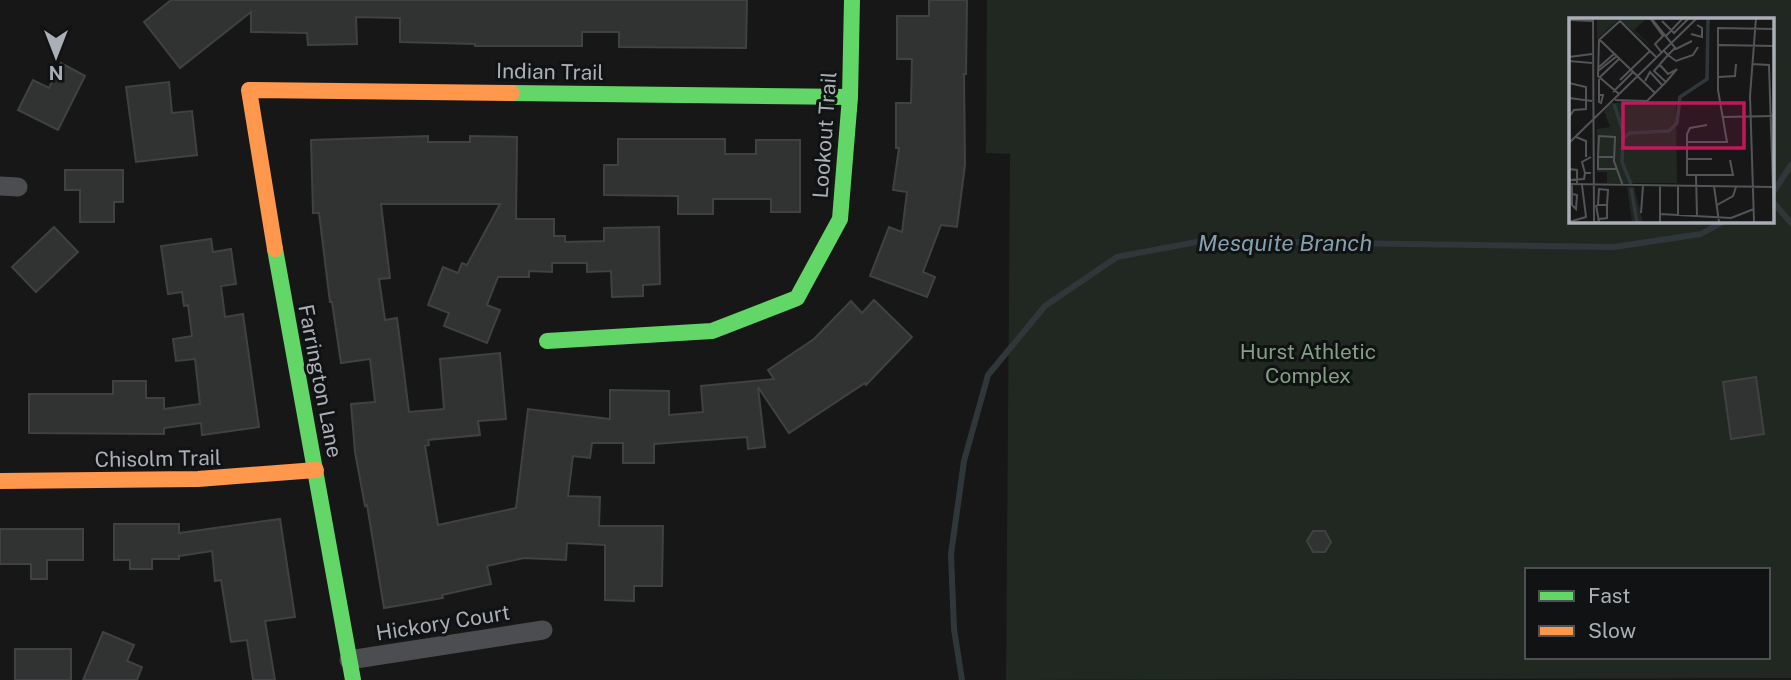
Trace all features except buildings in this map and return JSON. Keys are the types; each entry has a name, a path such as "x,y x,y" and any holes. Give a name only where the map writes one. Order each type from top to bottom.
{"street":[{"name":"Lookout Trail","path":"547,341 712,331 797,298 840,219 849,97 852,0"},
{"name":"Indian Trail","path":"249,90 849,97"},
{"name":"Farrington Lane","path":"249,90 353,680"},
{"name":"Chisolm Trail","path":"0,481 162,482 246,478 316,470"},
{"name":"Hickory Court","path":"349,660 543,630"}],"green space":[{"name":"Hurst Athletic Complex","path":"987,0 1791,0 1791,678 1006,680 1010,154 986,153"}],"waterway":[{"name":"Mesquite Branch","path":"1774,191 1791,165"},
{"path":"1774,203 1791,223"},
{"name":"Mesquite Branch","path":"962,680 954,629 951,554 964,461 988,375 1045,306 1117,257 1202,241 1614,247 1701,234 1722,222"}],"traffic: fast":[{"path":"547,341 712,331 797,298 840,219 850,97 852,0"},
{"path":"512,93 850,97"},
{"path":"275,249 353,680"}],"traffic: slow":[{"path":"275,249 249,90 512,93"},
{"path":"0,481 198,479 316,470"}]}
